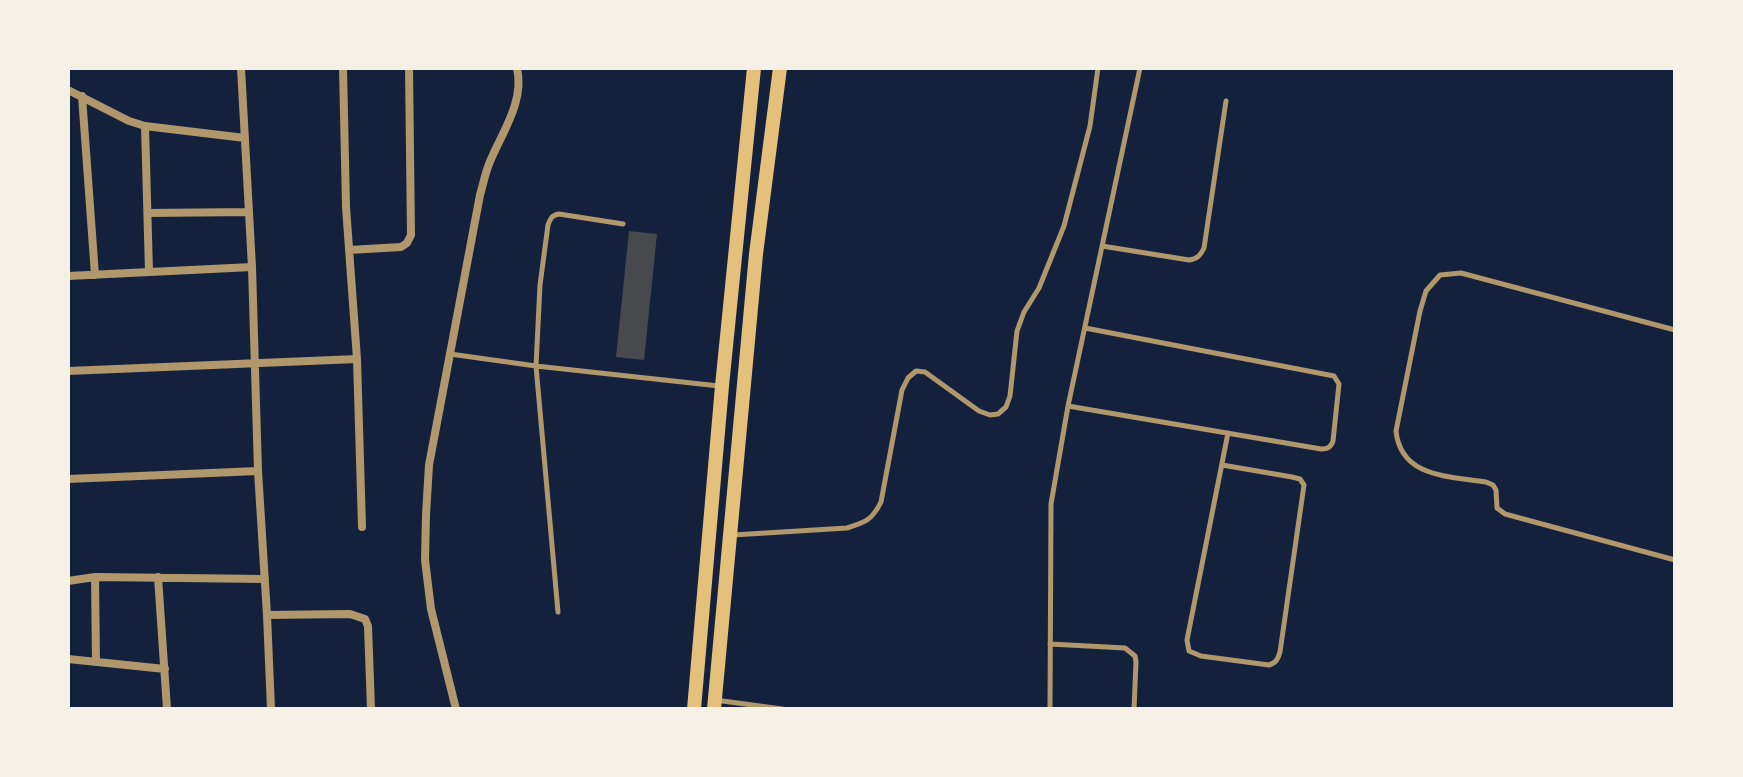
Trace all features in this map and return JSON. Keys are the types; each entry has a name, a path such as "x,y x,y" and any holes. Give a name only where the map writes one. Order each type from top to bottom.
{"main road":[{"path":"694,709 754,68"},
{"path":"714,705 756,254 780,68"}],"street":[{"path":"241,68 271,709"},
{"path":"343,68 346,207 357,359 362,527"},
{"path":"349,250 401,247 411,235 412,69"},
{"path":"456,709 431,609 425,560 429,465 480,195 488,166 513,108 519,70"},
{"path":"68,90 145,126 245,138"},
{"path":"82,96 95,275"},
{"path":"145,126 149,272"},
{"path":"148,213 248,212"},
{"path":"68,276 252,267"},
{"path":"68,371 357,359"},
{"path":"68,479 258,471"},
{"path":"68,581 95,577 265,579"},
{"path":"95,577 96,662"},
{"path":"158,577 167,709"},
{"path":"267,615 350,614 365,619 368,626 371,709"},
{"path":"68,659 165,669"}],"lane":[{"path":"730,535 847,528 874,517 881,502 902,390 916,371 925,372 979,411 998,414 1006,407 1017,331 1024,312 1039,288 1064,226 1090,126 1098,68"},
{"path":"1050,709 1051,504 1068,406 1140,68"},
{"path":"1102,246 1189,260 1201,255 1226,101"},
{"path":"558,612 536,366 540,285 550,219 559,214 623,224"},
{"path":"1675,330 1461,273 1440,275 1426,291 1420,311 1396,431 1405,458 1415,467 1493,485 1497,508 1505,514 1675,560"},
{"path":"1068,406 1327,449 1333,441 1339,384 1328,374 1085,328"},
{"path":"450,354 722,386"},
{"path":"1222,465 1292,477 1300,479 1304,485 1280,652 1278,659 1269,665 1201,656 1189,651 1187,646 1228,433"},
{"path":"1050,644 1125,648 1131,651 1136,662 1134,709"},
{"path":"714,705 782,709"}],"building":[{"path":"629,231 657,234 644,360 616,357"}]}
